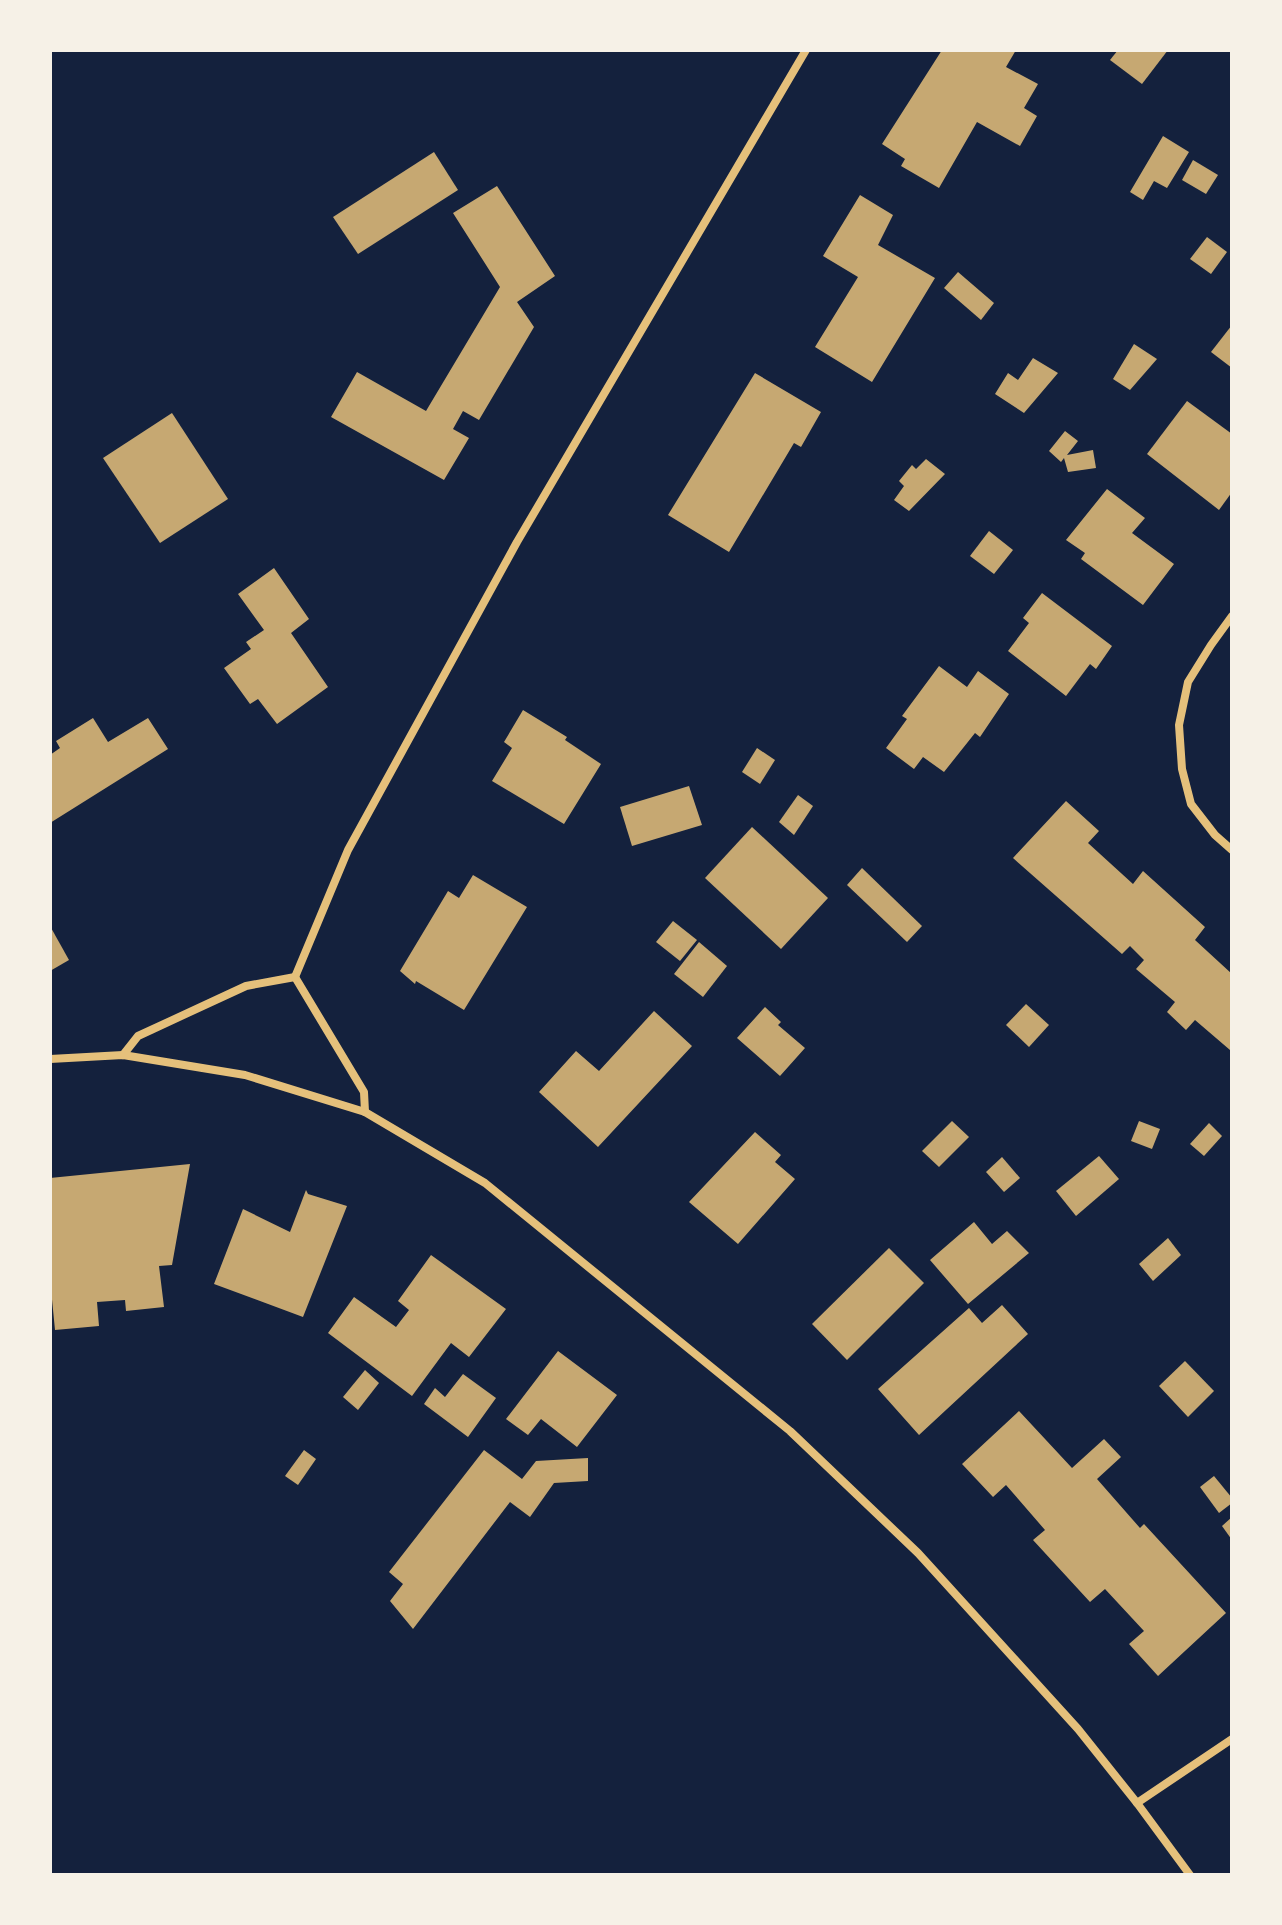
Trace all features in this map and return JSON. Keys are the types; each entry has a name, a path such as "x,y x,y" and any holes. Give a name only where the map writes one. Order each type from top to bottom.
{"street":[{"path":"295,977 348,850 517,542 806,50"},
{"path":"1232,616 1188,682 1179,725 1182,769 1191,804 1215,835 1232,850"},
{"path":"123,1055 138,1036 246,986 295,977"},
{"path":"295,977 364,1092 365,1112"},
{"path":"50,1059 123,1055 245,1075 365,1112 485,1183 790,1431 918,1553 1078,1729 1190,1875"},
{"path":"1137,1803 1232,1739"}],"building":[{"path":"942,50 1016,50 1006,67 1038,84 1024,108 1037,116 1020,146 977,122 939,188 901,166 905,159 882,144"},
{"path":"1118,50 1168,50 1142,84 1110,60"},
{"path":"1163,136 1189,152 1167,188 1154,181 1143,200 1130,192"},
{"path":"434,152 458,190 358,254 333,217"},
{"path":"1193,160 1218,175 1206,194 1182,180"},
{"path":"497,186 555,276 517,302 534,327 479,420 463,411 453,429 469,438 444,480 331,417 357,372 426,411 500,287 453,213"},
{"path":"860,195 893,215 878,245 935,278 872,382 815,347 858,277 823,256"},
{"path":"1207,237 1227,252 1211,274 1190,259"},
{"path":"958,272 994,303 981,320 944,288"},
{"path":"1232,325 1232,368 1211,352"},
{"path":"1134,344 1157,359 1130,390 1113,379"},
{"path":"1033,358 1058,373 1024,413 995,394 1008,373 1018,380"},
{"path":"755,373 821,412 801,447 794,443 729,552 668,515"},
{"path":"1187,401 1232,434 1232,492 1219,510 1147,454"},
{"path":"172,413 228,499 160,543 103,458"},
{"path":"1065,431 1078,441 1067,455 1093,450 1096,468 1068,472 1064,458 1061,462 1049,451"},
{"path":"926,459 945,474 909,511 894,500 904,486 899,481 912,465 916,469"},
{"path":"1107,489 1145,518 1132,533 1174,564 1143,605 1081,559 1085,553 1066,540"},
{"path":"989,531 1013,550 994,574 970,556"},
{"path":"274,568 309,619 291,633 328,687 277,724 258,699 250,704 224,668 251,649 246,642 264,630 238,594"},
{"path":"1042,593 1112,646 1096,669 1090,664 1066,696 1008,651 1029,623 1023,618"},
{"path":"939,666 967,687 978,671 1009,694 980,737 975,733 944,772 923,757 914,769 886,748 907,719 902,716"},
{"path":"523,710 567,737 565,740 601,764 564,824 492,781 512,748 504,742"},
{"path":"93,718 108,742 148,718 168,749 50,823 50,755 60,748 56,741"},
{"path":"757,748 775,760 760,784 742,772"},
{"path":"689,786 702,825 632,846 620,807"},
{"path":"798,795 813,806 794,835 779,822"},
{"path":"1066,801 1099,831 1088,843 1133,884 1143,871 1205,927 1195,940 1232,974 1230,1050 1195,1020 1186,1030 1167,1012 1175,1002 1136,969 1144,960 1130,946 1122,954 1013,858"},
{"path":"752,827 828,898 781,949 705,878"},
{"path":"862,868 922,926 907,942 847,885"},
{"path":"473,875 527,907 464,1010 416,981 415,984 400,971 448,891 459,898"},
{"path":"673,921 697,940 680,961 656,942"},
{"path":"50,926 69,960 50,971"},
{"path":"699,942 727,966 703,997 674,974"},
{"path":"1026,1004 1049,1025 1029,1047 1006,1025"},
{"path":"765,1007 781,1022 778,1025 805,1048 780,1076 737,1038"},
{"path":"654,1011 692,1046 598,1147 539,1092 576,1051 599,1071"},
{"path":"952,1121 969,1137 939,1167 922,1151"},
{"path":"1139,1121 1160,1129 1152,1149 1131,1141"},
{"path":"1209,1123 1222,1136 1204,1156 1190,1144"},
{"path":"755,1132 781,1155 775,1162 795,1179 738,1244 689,1202"},
{"path":"1099,1156 1119,1179 1076,1216 1056,1191"},
{"path":"1002,1157 1020,1178 1004,1192 986,1172"},
{"path":"190,1164 172,1265 159,1266 164,1307 126,1311 125,1300 97,1302 99,1326 55,1330 50,1279 50,1178"},
{"path":"306,1190 308,1194 347,1206 303,1317 214,1284 243,1209 290,1232"},
{"path":"974,1222 992,1244 1007,1231 1029,1253 968,1304 930,1260"},
{"path":"1168,1238 1181,1255 1153,1281 1139,1264"},
{"path":"889,1248 924,1283 847,1360 812,1324"},
{"path":"431,1255 506,1309 469,1357 451,1343 412,1396 328,1333 354,1297 396,1327 409,1310 398,1301"},
{"path":"1002,1305 1028,1334 919,1435 878,1389 969,1308 982,1323"},
{"path":"558,1351 617,1395 577,1447 541,1419 528,1435 506,1419"},
{"path":"1185,1361 1214,1391 1188,1417 1159,1386"},
{"path":"365,1370 379,1383 358,1410 343,1397"},
{"path":"463,1374 496,1398 468,1437 424,1404 435,1388 445,1397"},
{"path":"1019,1411 1072,1468 1104,1439 1121,1457 1097,1479 1140,1528 1144,1524 1226,1613 1158,1676 1129,1644 1144,1631 1105,1589 1090,1602 1033,1540 1045,1530 1006,1485 993,1497 962,1464"},
{"path":"304,1450 316,1459 298,1485 285,1476"},
{"path":"484,1450 522,1479 536,1461 588,1458 588,1481 554,1483 530,1517 510,1502 413,1629 390,1601 403,1584 389,1572"},
{"path":"1214,1476 1232,1498 1232,1503 1219,1513 1200,1487"},
{"path":"1232,1517 1232,1540 1222,1526"}]}
